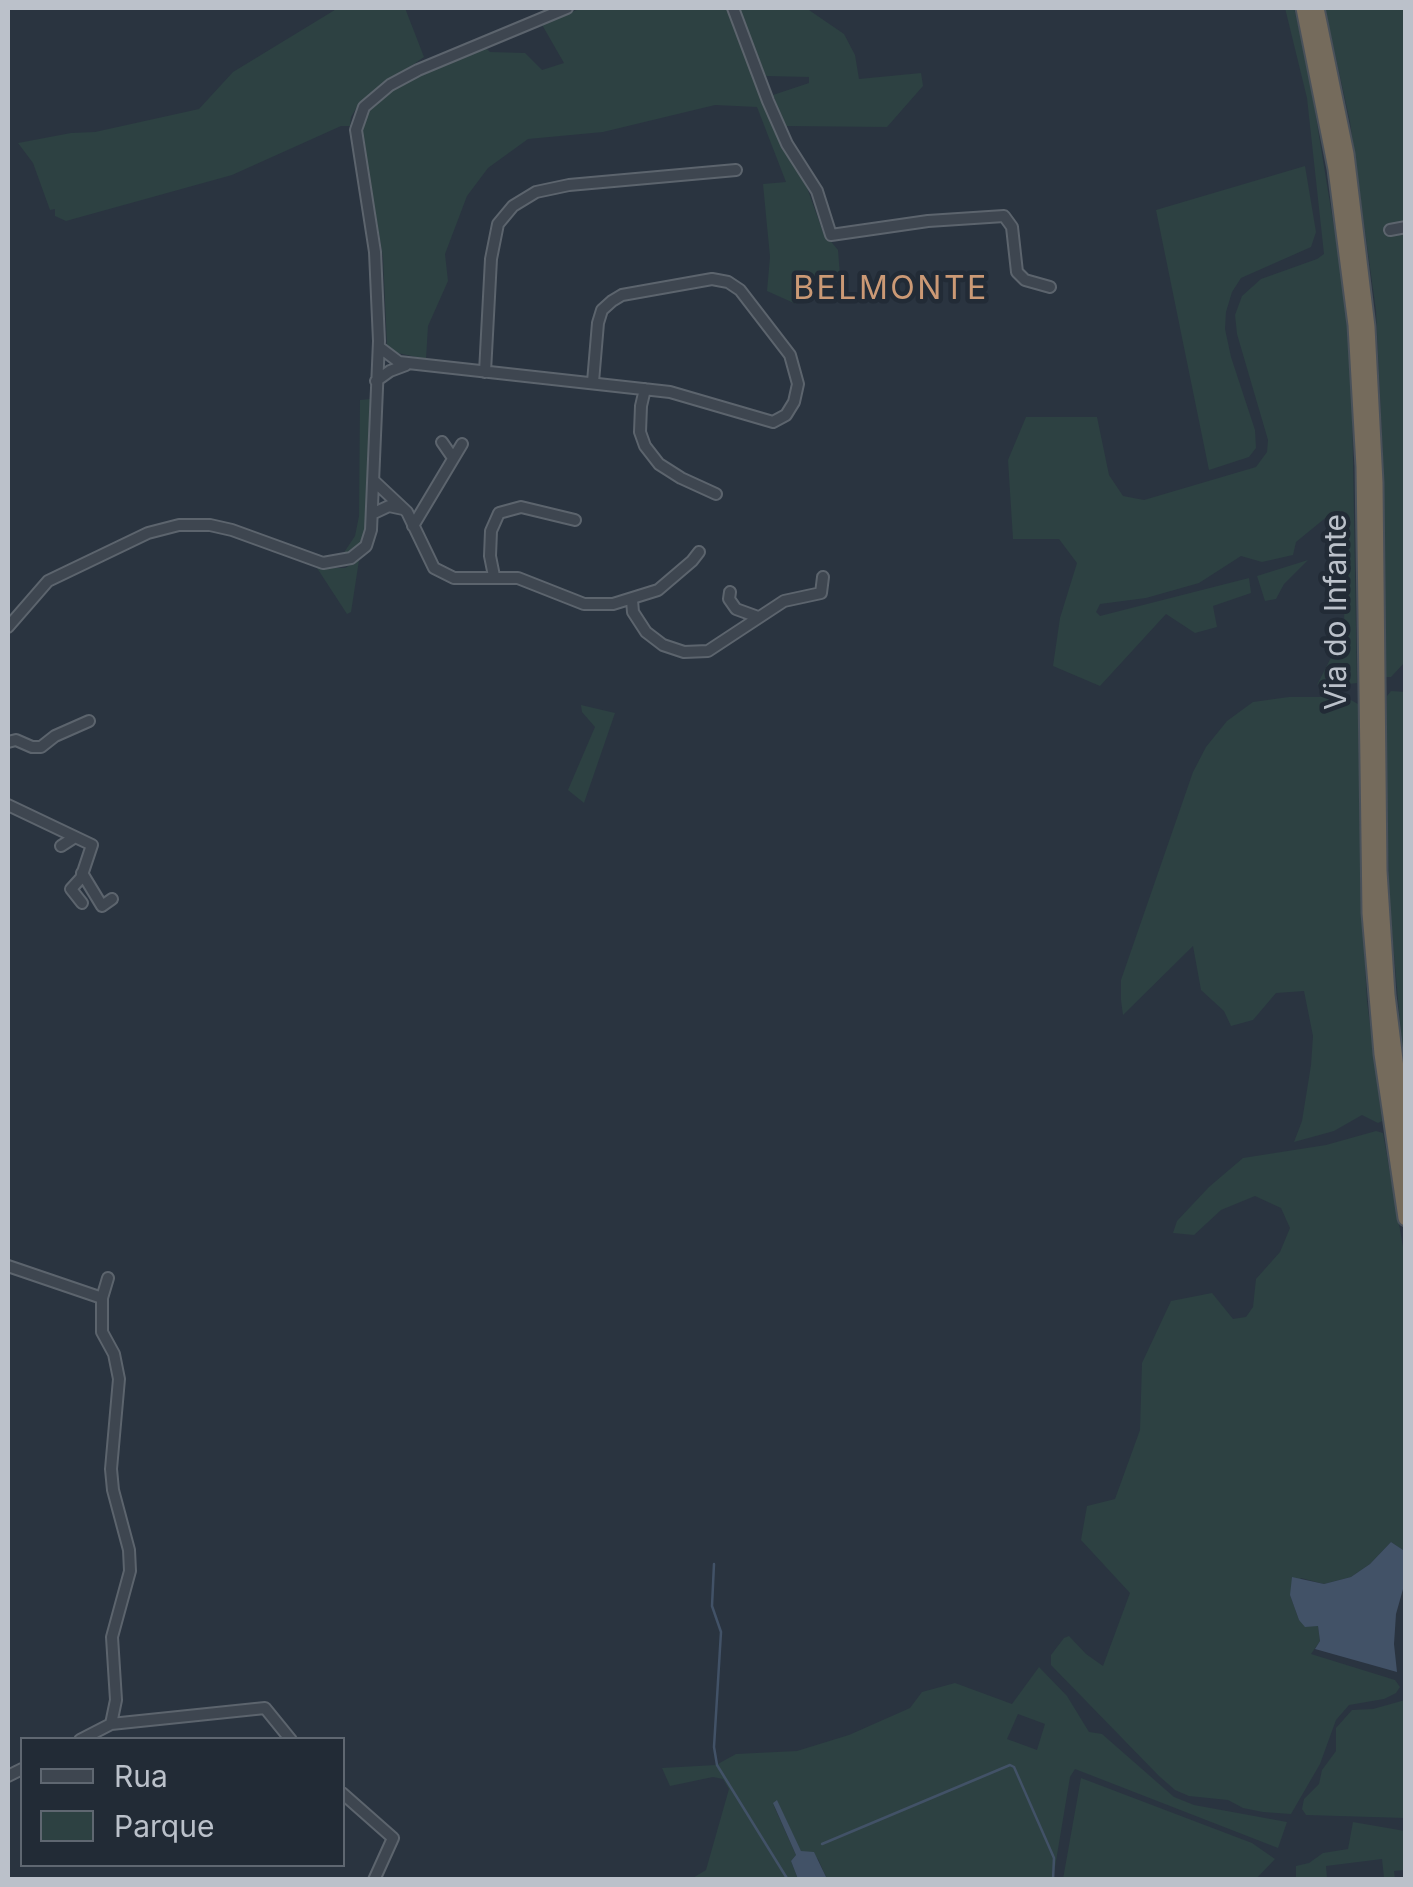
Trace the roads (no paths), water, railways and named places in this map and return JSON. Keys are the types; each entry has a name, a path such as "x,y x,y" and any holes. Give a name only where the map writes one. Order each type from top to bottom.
{"highway":[{"name":"Via do Infante","path":"1304,8 1336,169 1356,325 1364,467 1370,913 1382,1054 1406,1218"},
{"name":"Via do Infante","path":"1316,8 1346,154 1368,326 1375,468 1379,870 1390,1028 1406,1149"}],"street":[{"path":"8,627 48,581 148,533 180,525 210,525 271,544 306,560 337,563 366,546 372,514 378,347 375,252 356,130 364,107 390,85 418,70 568,8"},
{"path":"733,8 768,101 787,144 817,191 831,235 928,221 1004,216 1012,227 1016,272 1024,280 1050,287"},
{"path":"485,372 491,259 498,224 512,206 536,192 569,186 736,170"},
{"path":"1390,230 1406,227"},
{"path":"378,347 399,362 670,392 772,422 786,415 798,384 790,355 740,290 728,282 712,279 640,291 612,300 602,310 598,323 593,382"},
{"path":"376,381 390,371 416,365"},
{"path":"645,389 640,406 640,432 645,446 659,464 716,494"},
{"path":"442,442 453,458"},
{"path":"414,526 462,444"},
{"path":"373,480 407,512 434,568 454,578 518,578 584,604 613,604 632,600 671,580 699,552"},
{"path":"372,514 389,506 407,512"},
{"path":"494,576 491,531 500,514 521,507 574,520"},
{"path":"632,600 646,632 664,645 684,652 708,651 784,601 821,593 823,577"},
{"path":"730,592 730,604 758,616"},
{"path":"8,742 42,746 89,721"},
{"path":"8,806 92,844 82,874 71,890 82,902"},
{"path":"61,846 74,837"},
{"path":"82,874 102,906 112,899"},
{"path":"8,1266 102,1298"},
{"path":"108,1278 102,1298 102,1332 114,1354 119,1379 113,1490 130,1561 112,1638 116,1700 111,1724"},
{"path":"86,1737 111,1724 266,1708 289,1737"},
{"path":"345,1796 394,1838 374,1880"}],"water":[{"path":"1391,1542 1406,1552 1405,1582 1396,1614 1397,1672 1315,1649 1320,1641 1318,1626 1305,1627 1299,1620 1290,1595 1292,1577 1324,1584 1351,1577"},
{"path":"777,1800 801,1851 814,1852 827,1879 798,1879 791,1861 796,1855 773,1803"}],"waterway":[{"path":"714,1564 712,1606 721,1632 714,1747 717,1765 788,1880"},
{"path":"822,1844 1010,1765 1054,1858 1053,1880"}],"district":[{"name":"BELMONTE","path":"891,289"}]}
